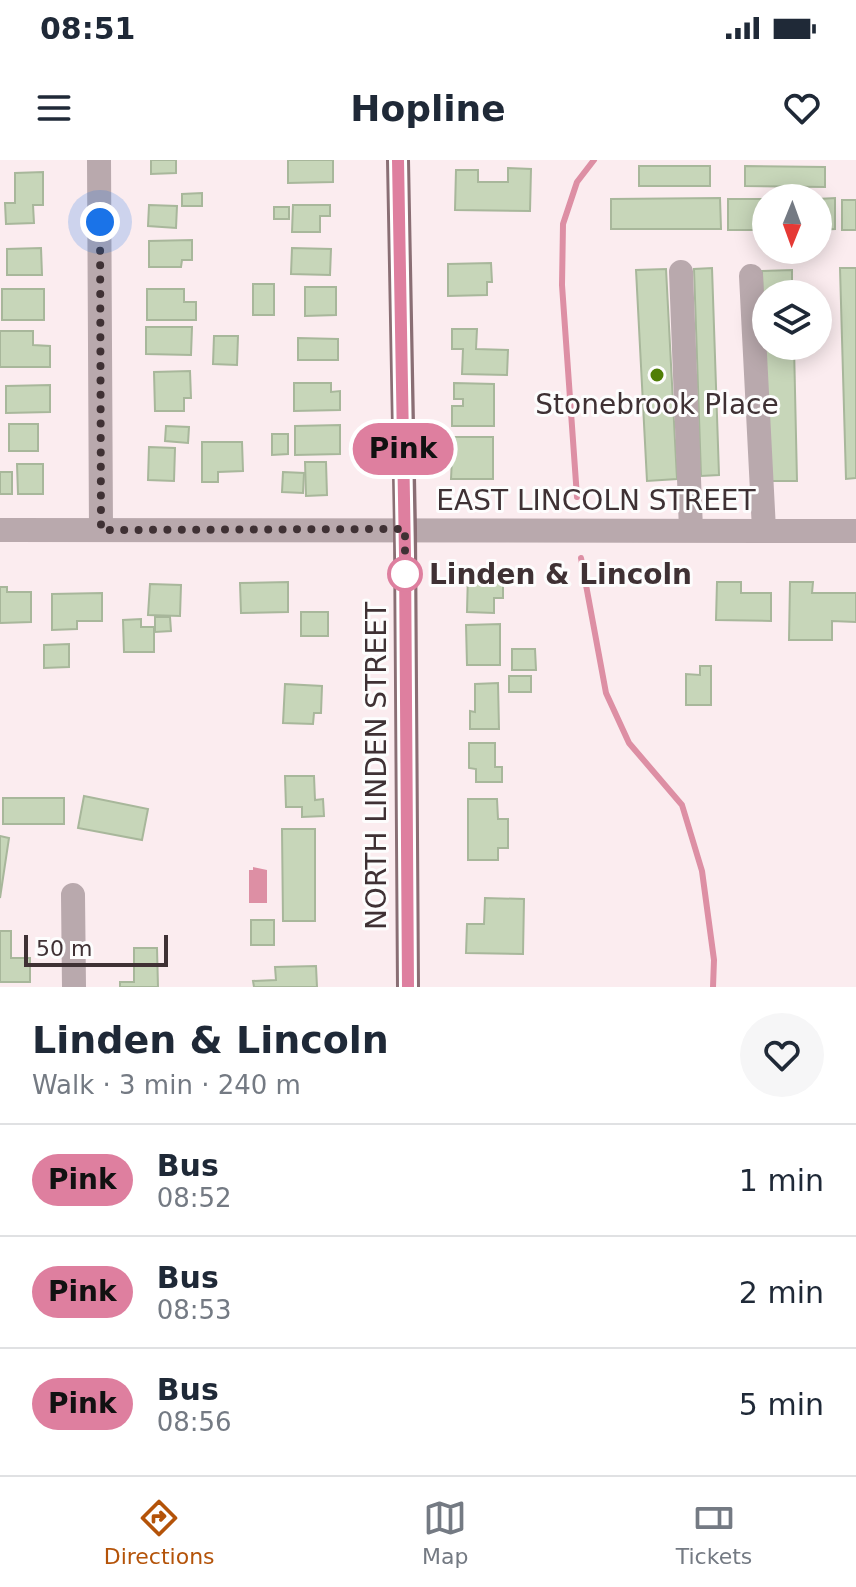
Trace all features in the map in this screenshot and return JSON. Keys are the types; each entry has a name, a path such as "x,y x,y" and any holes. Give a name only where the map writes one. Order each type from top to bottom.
{"main road":[{"name":"NORTH LINDEN STREET","path":"398,160 405,529 408,987"}],"street":[{"path":"99,160 101,530"},
{"path":"681,272 691,530"},
{"path":"751,276 764,530"},
{"name":"EAST LINCOLN STREET","path":"0,530 856,531"},
{"path":"73,895 74,987"}],"shaded area":[{"path":"253,867 267,870 267,903 249,903 249,870"}],"building":[{"path":"151,160 176,160 176,173 151,174"},
{"path":"288,160 333,160 333,182 288,183"},
{"path":"639,166 710,166 710,186 639,186"},
{"path":"745,166 825,167 825,184 745,186"},
{"path":"508,168 531,169 530,211 455,210 456,170 478,170 478,182 508,182"},
{"path":"43,172 43,205 33,205 34,223 6,224 5,203 15,203 15,173"},
{"path":"202,193 202,206 182,206 182,194"},
{"path":"720,198 721,229 611,229 611,199"},
{"path":"832,198 835,198 835,229 832,229"},
{"path":"728,199 752,199 752,230 728,230"},
{"path":"842,200 856,200 856,230 842,230"},
{"path":"149,205 177,206 176,228 148,226"},
{"path":"293,205 330,205 330,216 320,216 320,232 292,232"},
{"path":"274,207 289,207 289,219 274,219"},
{"path":"192,240 192,260 182,260 181,267 149,267 149,241"},
{"path":"41,248 42,275 7,275 7,249"},
{"path":"292,248 331,249 330,275 291,274"},
{"path":"491,263 492,282 487,282 487,295 448,296 448,264"},
{"path":"712,268 719,475 701,476 694,269"},
{"path":"840,268 856,268 856,478 846,479"},
{"name":"Stonebrook Place","path":"666,269 677,479 647,481 636,270"},
{"path":"792,270 792,280 762,280 762,271"},
{"path":"253,284 274,284 274,315 253,315"},
{"path":"305,287 336,287 336,315 305,316"},
{"path":"2,289 44,289 44,320 2,320"},
{"path":"147,289 184,289 184,302 196,302 196,320 147,320"},
{"path":"146,327 192,327 191,355 146,354"},
{"path":"452,329 477,329 476,349 508,350 507,375 462,374 463,349 452,349"},
{"path":"0,331 33,331 33,345 50,346 50,367 0,367"},
{"path":"214,336 238,336 237,365 213,364"},
{"path":"298,338 338,339 338,360 298,360"},
{"path":"764,360 794,360 797,481 767,481"},
{"path":"190,371 191,398 184,398 184,411 155,411 154,372"},
{"path":"294,383 331,383 331,392 340,391 340,410 294,411"},
{"path":"454,383 494,384 494,426 452,426 452,406 463,406 463,399 454,399"},
{"path":"50,385 50,412 6,413 6,386"},
{"path":"9,424 38,424 38,451 9,451"},
{"path":"340,425 340,454 295,455 295,426"},
{"path":"166,426 189,427 188,443 165,441"},
{"path":"272,434 288,434 288,454 272,455"},
{"path":"453,437 493,437 493,479 451,479"},
{"path":"202,442 242,442 243,471 218,472 218,482 202,482"},
{"path":"149,447 175,448 174,481 148,480"},
{"path":"305,462 326,462 327,495 306,496"},
{"path":"17,464 43,464 43,494 18,494"},
{"path":"0,472 12,472 12,494 0,494"},
{"path":"283,472 304,473 303,493 282,492"},
{"path":"468,573 503,574 503,598 494,598 494,613 467,612"},
{"path":"288,582 288,612 241,613 240,583"},
{"path":"717,582 741,582 741,593 771,593 771,621 716,620"},
{"path":"790,582 813,582 812,593 856,593 856,622 832,621 832,640 789,640"},
{"path":"150,584 181,585 180,616 148,615"},
{"path":"0,587 7,587 7,592 31,592 31,622 0,623"},
{"path":"102,593 102,621 77,621 77,629 52,630 52,594"},
{"path":"301,612 328,612 328,636 301,636"},
{"path":"155,617 170,617 171,631 155,632"},
{"path":"141,619 141,627 154,627 154,652 124,652 123,620"},
{"path":"500,624 500,665 467,665 466,625"},
{"path":"69,644 69,667 44,668 44,645"},
{"path":"512,649 535,649 536,670 512,670"},
{"path":"700,666 711,666 711,705 686,705 686,674 700,675"},
{"path":"509,676 531,676 531,692 509,692"},
{"path":"498,683 499,729 470,729 470,711 475,712 475,684"},
{"path":"285,684 322,686 321,713 314,713 313,724 283,723"},
{"path":"469,743 495,743 495,767 502,767 502,782 476,782 476,769 469,768"},
{"path":"285,776 314,776 315,800 323,799 324,816 302,817 302,807 286,807"},
{"path":"84,796 148,809 142,840 78,828"},
{"path":"3,798 64,798 64,824 3,824"},
{"path":"468,799 497,799 498,819 508,819 508,848 498,848 498,860 468,860"},
{"path":"282,829 315,829 315,921 283,921"},
{"path":"0,836 9,838 0,898"},
{"path":"485,898 524,899 523,954 466,953 467,924 484,924"},
{"path":"251,920 274,920 274,945 251,945"},
{"path":"0,931 11,931 11,958 30,958 30,982 0,982"},
{"path":"134,948 157,948 158,987 120,987 120,982 134,982"},
{"path":"316,966 317,987 254,987 253,981 276,980 275,967"}],"waterway":[{"path":"577,497 562,285 563,224 577,182 594,160"},
{"path":"581,558 606,693 629,743 682,805 702,871 714,960 713,987"}],"bus line":[{"name":"Pink","path":"398,160 408,987"}],"place":[{"name":"Stonebrook Place","path":"657,375"},
{"name":"Linden & Lincoln","path":"405,574"}],"route":[{"path":"100,222 101,530 405,529 405,586 405,574"}]}
